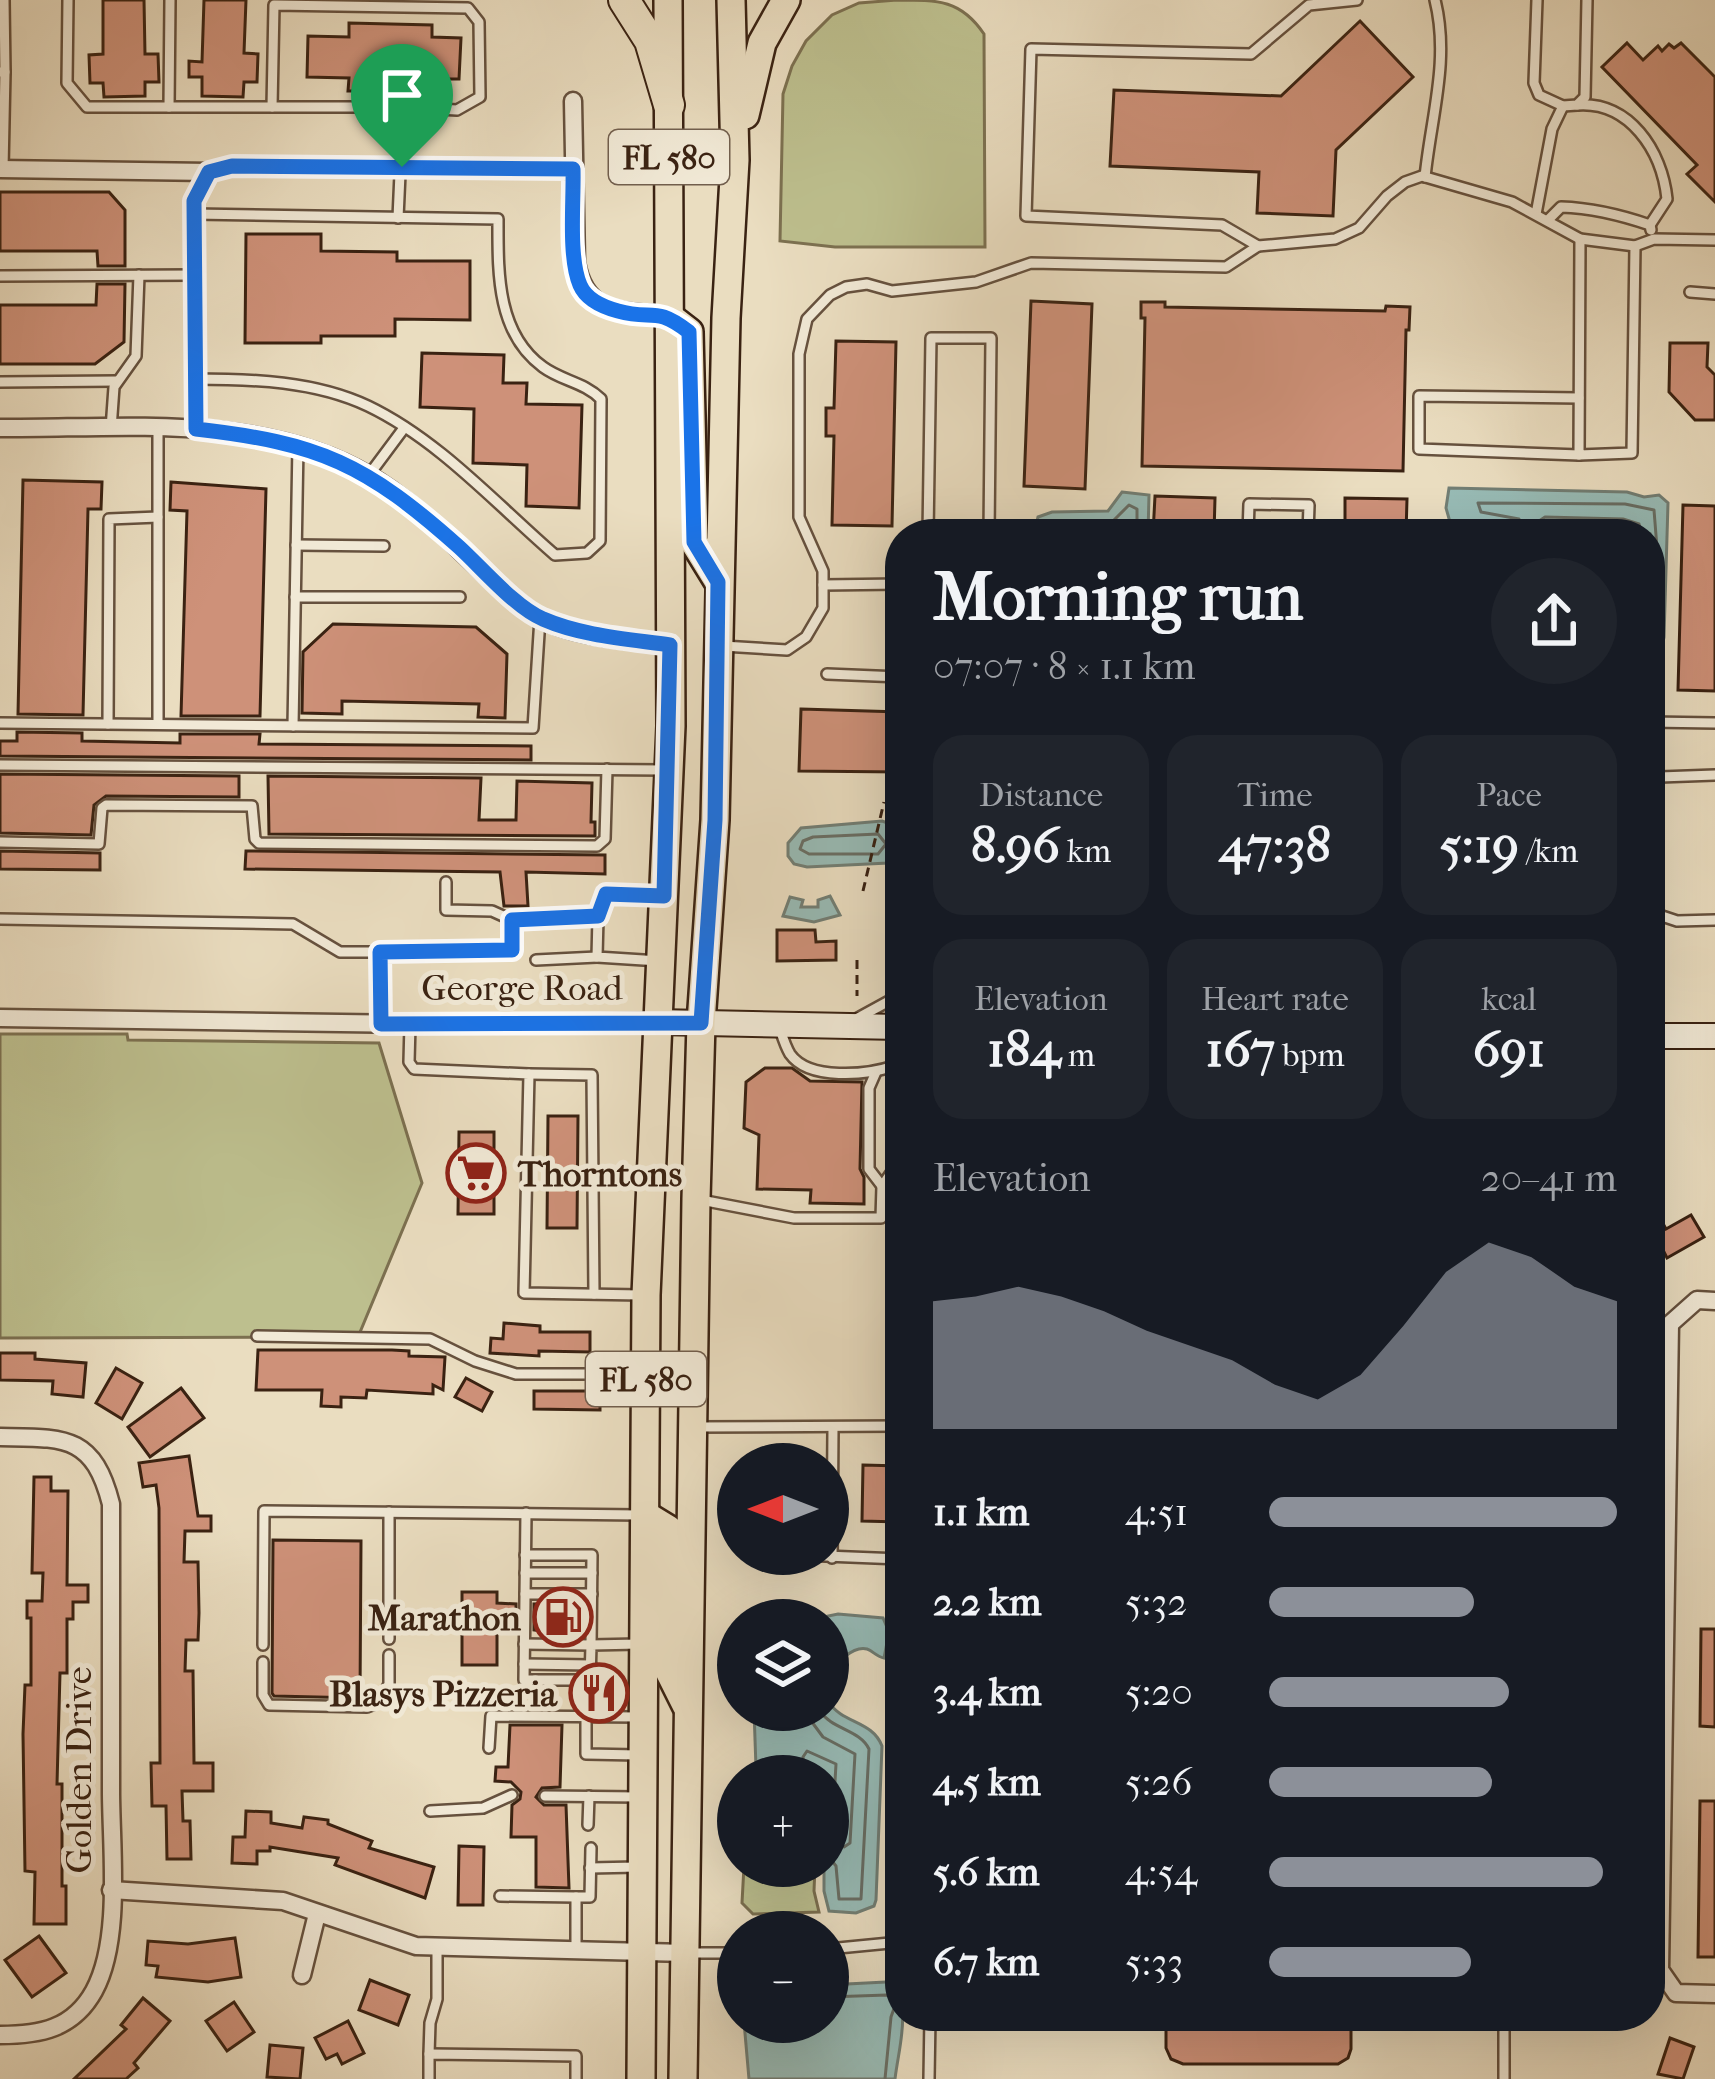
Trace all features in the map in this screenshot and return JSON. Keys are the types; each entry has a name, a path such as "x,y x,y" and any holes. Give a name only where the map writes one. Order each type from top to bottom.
{"highway":[{"path":"624,0 650,40 669,105"}],"main road":[{"name":"FL 580","path":"641,2079 646,1295 669,770 668,0"},
{"name":"FL 580","path":"683,2079 688,1708 705,1427 696,1199 701,1023 715,820 718,582 735,160 731,0"},
{"path":"735,160 762,43 786,0"},
{"path":"667,315 689,332 694,542 718,582"},
{"path":"645,1515 668,1529 665,1663 688,1708"}],"street":[{"path":"573,101 575,262 580,286 592,301 621,312 667,315"},
{"path":"2,169 573,169"},
{"path":"196,429 194,201 209,172"},
{"path":"0,428 196,429 298,445 369,475 417,510 540,618 599,635 670,645"},
{"name":"George Road","path":"0,1018 381,1024 657,1022 885,1030"},
{"path":"1665,1036 1715,1036"},
{"path":"1665,1647 1670,1324 1697,1300 1715,1301"},
{"name":"Golden Drive","path":"0,1437 61,1438 86,1450 104,1474 111,1504 111,1890 283,1901 416,1946 686,1953"},
{"path":"0,2035 33,2035 64,2026 92,1995 106,1961 111,1890"},
{"path":"302,1975 317,1914"},
{"path":"1665,1977 1676,1993 1715,1994"}],"lane":[{"path":"2,169 4,0"},
{"path":"68,0 67,83 87,107 457,110 479,97 478,22 468,8 274,5 272,107"},
{"path":"169,107 170,0"},
{"path":"1258,246 1222,225 1026,217 1031,49 1251,54 1309,5 1357,0"},
{"path":"1425,177 1443,62 1435,0"},
{"path":"1537,0 1534,83 1540,95 1563,106 1611,106 1631,121 1665,179 1667,199 1650,225"},
{"path":"1577,105 1585,97 1587,0"},
{"path":"1536,214 1552,129 1563,106"},
{"path":"398,218 403,107"},
{"path":"718,646 787,650 796,646 823,608 823,571 799,517 799,354 807,319 830,295 846,287 867,284 892,291 976,282 1030,263 1226,267 1258,246 1335,238 1359,228 1405,182 1425,177 1512,202 1559,231 1580,238 1635,247 1654,238 1715,240"},
{"path":"1548,220 1561,207 1584,208 1650,225"},
{"path":"194,214 497,219 503,306 519,343 544,368 589,387 601,399 600,541 587,553 555,555 428,442 367,406 276,382 196,379"},
{"path":"1650,225 1654,238"},
{"path":"1579,455 1580,238"},
{"path":"1580,398 1419,396 1419,449 1632,453 1635,247"},
{"path":"111,428 118,381 136,356 139,275"},
{"path":"0,276 195,275"},
{"path":"1690,292 1715,294"},
{"path":"928,519 931,338 991,338 989,519"},
{"path":"0,382 118,381"},
{"path":"369,475 404,428"},
{"path":"158,429 158,724"},
{"path":"293,726 298,445"},
{"path":"1248,519 1249,504 1309,505 1309,519"},
{"path":"108,724 109,519 158,517"},
{"path":"296,545 383,546"},
{"path":"823,585 885,584"},
{"path":"295,596 460,596"},
{"path":"0,723 533,728 540,618"},
{"path":"827,674 885,676"},
{"path":"1665,722 1715,723"},
{"path":"0,766 669,770"},
{"path":"0,842 100,844 102,808 106,806 252,806 259,843 598,846 605,839 607,770"},
{"path":"1665,777 1715,775"},
{"path":"446,883 446,910 492,911 512,920 598,916"},
{"path":"597,957 598,916 606,894 664,896"},
{"path":"1665,917 1715,920"},
{"path":"0,919 293,924 340,952 512,950 512,920"},
{"path":"380,952 381,1024"},
{"path":"536,960 661,961"},
{"path":"839,1027 885,1002"},
{"path":"410,1024 414,1070 592,1075 593,1294"},
{"path":"779,1026 792,1057 814,1071 885,1071"},
{"path":"876,1072 869,1088 869,1169 882,1186"},
{"path":"529,1074 524,1293 646,1295"},
{"path":"696,1199 794,1218 881,1218 885,1182"},
{"path":"257,1336 430,1339 516,1374 646,1374"},
{"path":"705,1427 885,1426"},
{"path":"833,1428 833,1443"},
{"path":"263,1645 264,1511 645,1515"},
{"path":"389,1512 389,1639"},
{"path":"525,1555 592,1555 590,1680 524,1680 525,1555 526,1513"},
{"path":"849,1558 885,1559"},
{"path":"525,1573 592,1573"},
{"path":"525,1594 592,1594"},
{"path":"524,1644 644,1644"},
{"path":"263,1662 263,1695 269,1705 368,1707 380,1702 389,1684 389,1655"},
{"path":"586,1716 586,1754 643,1755"},
{"path":"489,1748 491,1717 644,1717"},
{"path":"430,1811 483,1808 512,1796"},
{"path":"545,1796 643,1797"},
{"path":"588,1826 589,1796"},
{"path":"500,1896 590,1897 591,1848"},
{"path":"590,1868 643,1867"},
{"path":"576,1897 576,1951"},
{"path":"849,1947 885,1943"},
{"path":"429,2079 437,1947"},
{"path":"686,1953 717,1953"},
{"path":"929,2079 930,2031"},
{"path":"1504,2031 1504,2079"},
{"path":"429,2054 576,2056 576,2079"}],"path":[{"path":"863,891 884,802"},
{"path":"857,960 857,996"}],"green space":[{"path":"859,3 948,4 967,14 984,34 985,247 835,247 780,241 783,94 792,66 806,41 832,15"},
{"path":"0,1034 379,1043 422,1183 358,1337 0,1338"},
{"path":"743,1887 814,1887 819,1911 750,1911 742,1903"}],"water":[{"path":"1449,488 1659,495 1668,503 1665,604 1665,519 1449,519"},
{"path":"1122,492 1149,495 1148,519 1038,519 1052,512 1108,511"},
{"path":"882,821 885,863 794,864 788,843 801,828"},
{"path":"830,896 840,915 814,922 783,916 790,897 803,900 801,907 818,907 818,900"},
{"path":"849,1615 883,1618 884,1658 867,1649 849,1655"},
{"path":"849,1719 877,1738 882,1746 874,1906 856,1913 829,1911 824,1891 824,1887 849,1887 849,1755 756,1755 755,1731 849,1731"},
{"path":"885,1982 885,2031 902,2031 895,2079 749,2079 746,2043 849,2043 849,1984"}],"building":[{"path":"103,0 144,0 145,54 158,54 159,82 145,82 145,96 104,97 103,83 90,83 89,55 103,54"},
{"path":"204,0 246,0 244,53 258,54 257,82 244,82 243,97 202,96 202,77 189,77 189,61 202,62"},
{"path":"1360,21 1413,77 1336,150 1333,216 1257,213 1259,172 1110,166 1114,90 1281,96"},
{"path":"349,23 432,25 432,37 461,38 459,79 432,79 431,92 417,92 418,79 362,77 362,91 348,91 349,78 307,77 308,36 349,37"},
{"path":"1627,43 1643,60 1658,46 1662,51 1669,44 1674,48 1681,43 1715,77 1715,202 1687,174 1697,165 1602,67"},
{"path":"0,192 109,192 125,210 125,266 98,266 97,251 0,251"},
{"path":"246,234 321,234 321,251 397,252 397,261 470,261 470,320 395,319 395,336 245,343"},
{"path":"97,284 125,284 124,342 95,364 0,364 0,305 96,305"},
{"path":"1031,301 1092,304 1085,489 1024,486"},
{"path":"1141,302 1165,302 1165,307 1385,311 1386,306 1410,307 1403,471 1142,466 1145,318 1141,318"},
{"path":"836,341 896,342 892,519 885,519 885,526 832,525 834,436 826,436 826,408 834,408"},
{"path":"1670,343 1708,343 1707,367 1715,375 1715,420 1695,420 1669,392"},
{"path":"422,353 504,355 503,383 527,383 526,404 582,405 579,508 526,506 527,465 473,463 474,409 420,407"},
{"path":"23,480 102,482 101,509 88,509 83,715 18,714"},
{"path":"171,482 266,489 260,716 181,716 187,511 170,510"},
{"path":"1155,496 1215,498 1214,519 1154,519"},
{"path":"1345,498 1407,499 1406,519 1345,519"},
{"path":"1683,505 1715,506 1715,691 1678,690"},
{"path":"333,624 476,627 507,654 505,718 478,717 479,704 342,701 342,714 302,713 303,652"},
{"path":"801,709 885,712 885,772 799,771"},
{"path":"17,732 82,733 82,741 180,743 180,734 260,734 259,744 531,746 531,760 0,756 0,741 17,741"},
{"path":"0,774 239,776 239,797 106,796 94,805 91,835 0,833"},
{"path":"268,776 481,778 479,820 516,820 517,781 592,783 595,836 269,834"},
{"path":"0,851 100,853 100,870 0,869"},
{"path":"246,851 605,855 605,874 526,872 528,906 504,906 500,872 245,869"},
{"path":"777,930 815,930 816,942 836,941 836,960 777,961"},
{"path":"765,1068 792,1068 810,1081 862,1082 864,1204 810,1203 811,1190 757,1189 759,1135 744,1128 746,1082"},
{"name":"Thorntons","path":"548,1116 578,1116 577,1228 547,1228"},
{"name":"Thorntons","path":"459,1132 494,1132 494,1214 458,1214"},
{"path":"1691,1215 1704,1237 1667,1258 1666,1229"},
{"path":"504,1323 540,1326 540,1332 590,1332 590,1352 490,1353 491,1338 503,1339"},
{"path":"258,1350 392,1350 409,1351 409,1356 445,1357 443,1390 433,1385 433,1394 367,1390 366,1398 341,1397 341,1407 321,1406 322,1390 256,1390"},
{"path":"0,1353 35,1353 35,1359 86,1363 83,1397 52,1394 53,1381 0,1380"},
{"path":"116,1368 142,1383 122,1419 96,1403"},
{"path":"466,1378 492,1392 482,1411 455,1397"},
{"path":"181,1388 204,1418 150,1457 128,1427"},
{"path":"534,1391 600,1391 600,1410 534,1409"},
{"path":"189,1456 198,1516 211,1516 211,1531 185,1531 184,1562 198,1562 199,1613 198,1640 186,1640 185,1671 193,1671 194,1763 213,1763 213,1791 182,1791 183,1821 190,1821 191,1859 167,1859 166,1806 152,1806 151,1763 160,1763 159,1508 156,1485 143,1487 139,1463"},
{"path":"863,1465 885,1466 885,1522 862,1521"},
{"path":"34,1477 51,1477 51,1491 68,1491 67,1585 88,1585 88,1602 73,1602 73,1619 67,1619 67,1673 60,1673 57,1784 62,1784 66,1924 34,1924 35,1872 25,1871 23,1734 25,1685 31,1685 27,1601 42,1601 43,1573 32,1573"},
{"path":"273,1540 361,1541 360,1698 272,1693"},
{"path":"462,1592 497,1592 497,1603 516,1604 516,1630 497,1630 497,1665 462,1665"},
{"path":"576,1603 575,1636 534,1630 534,1604"},
{"path":"1701,1629 1715,1629 1715,1727 1700,1726"},
{"path":"510,1725 562,1725 560,1787 542,1788 536,1797 544,1805 566,1805 569,1888 536,1887 536,1837 511,1837 512,1805 521,1792 511,1782 495,1781 496,1767 508,1767"},
{"path":"1700,1801 1715,1801 1715,1957 1698,1957"},
{"path":"246,1811 271,1812 271,1823 302,1828 304,1817 328,1820 328,1824 372,1841 369,1848 434,1867 425,1898 335,1865 338,1858 270,1847 270,1851 257,1851 257,1864 232,1863 233,1837 245,1837"},
{"path":"459,1846 484,1847 483,1905 458,1905"},
{"path":"39,1936 66,1973 32,1997 5,1960"},
{"path":"235,1938 241,1977 208,1982 156,1977 158,1966 146,1965 148,1941 188,1944"},
{"path":"370,1980 409,1995 398,2025 359,2010"},
{"path":"143,1998 170,2021 134,2063 138,2068 126,2079 74,2079 126,2029 121,2025"},
{"path":"234,2002 254,2032 227,2051 206,2021"},
{"path":"348,2021 364,2053 342,2064 337,2054 326,2059 315,2038"},
{"path":"1166,2031 1351,2031 1348,2058 1338,2064 1183,2064 1171,2059"},
{"path":"1670,2038 1694,2047 1683,2079 1658,2074"},
{"path":"270,2045 303,2048 300,2079 267,2077"}],"place":[{"name":"Thorntons","path":"476,1173"},
{"name":"Marathon","path":"563,1617"},
{"name":"Blasys Pizzeria","path":"599,1693"}],"route":[{"path":"232,166 402,167 573,169 580,286 592,301 621,312 667,315 689,332 694,542 718,582 715,820 701,1023 381,1024 380,952 512,950 512,920 598,916 606,894 664,896 670,726 670,645 599,635 540,618 417,510 369,475 310,448 196,429 194,201 209,172 232,166"}]}
